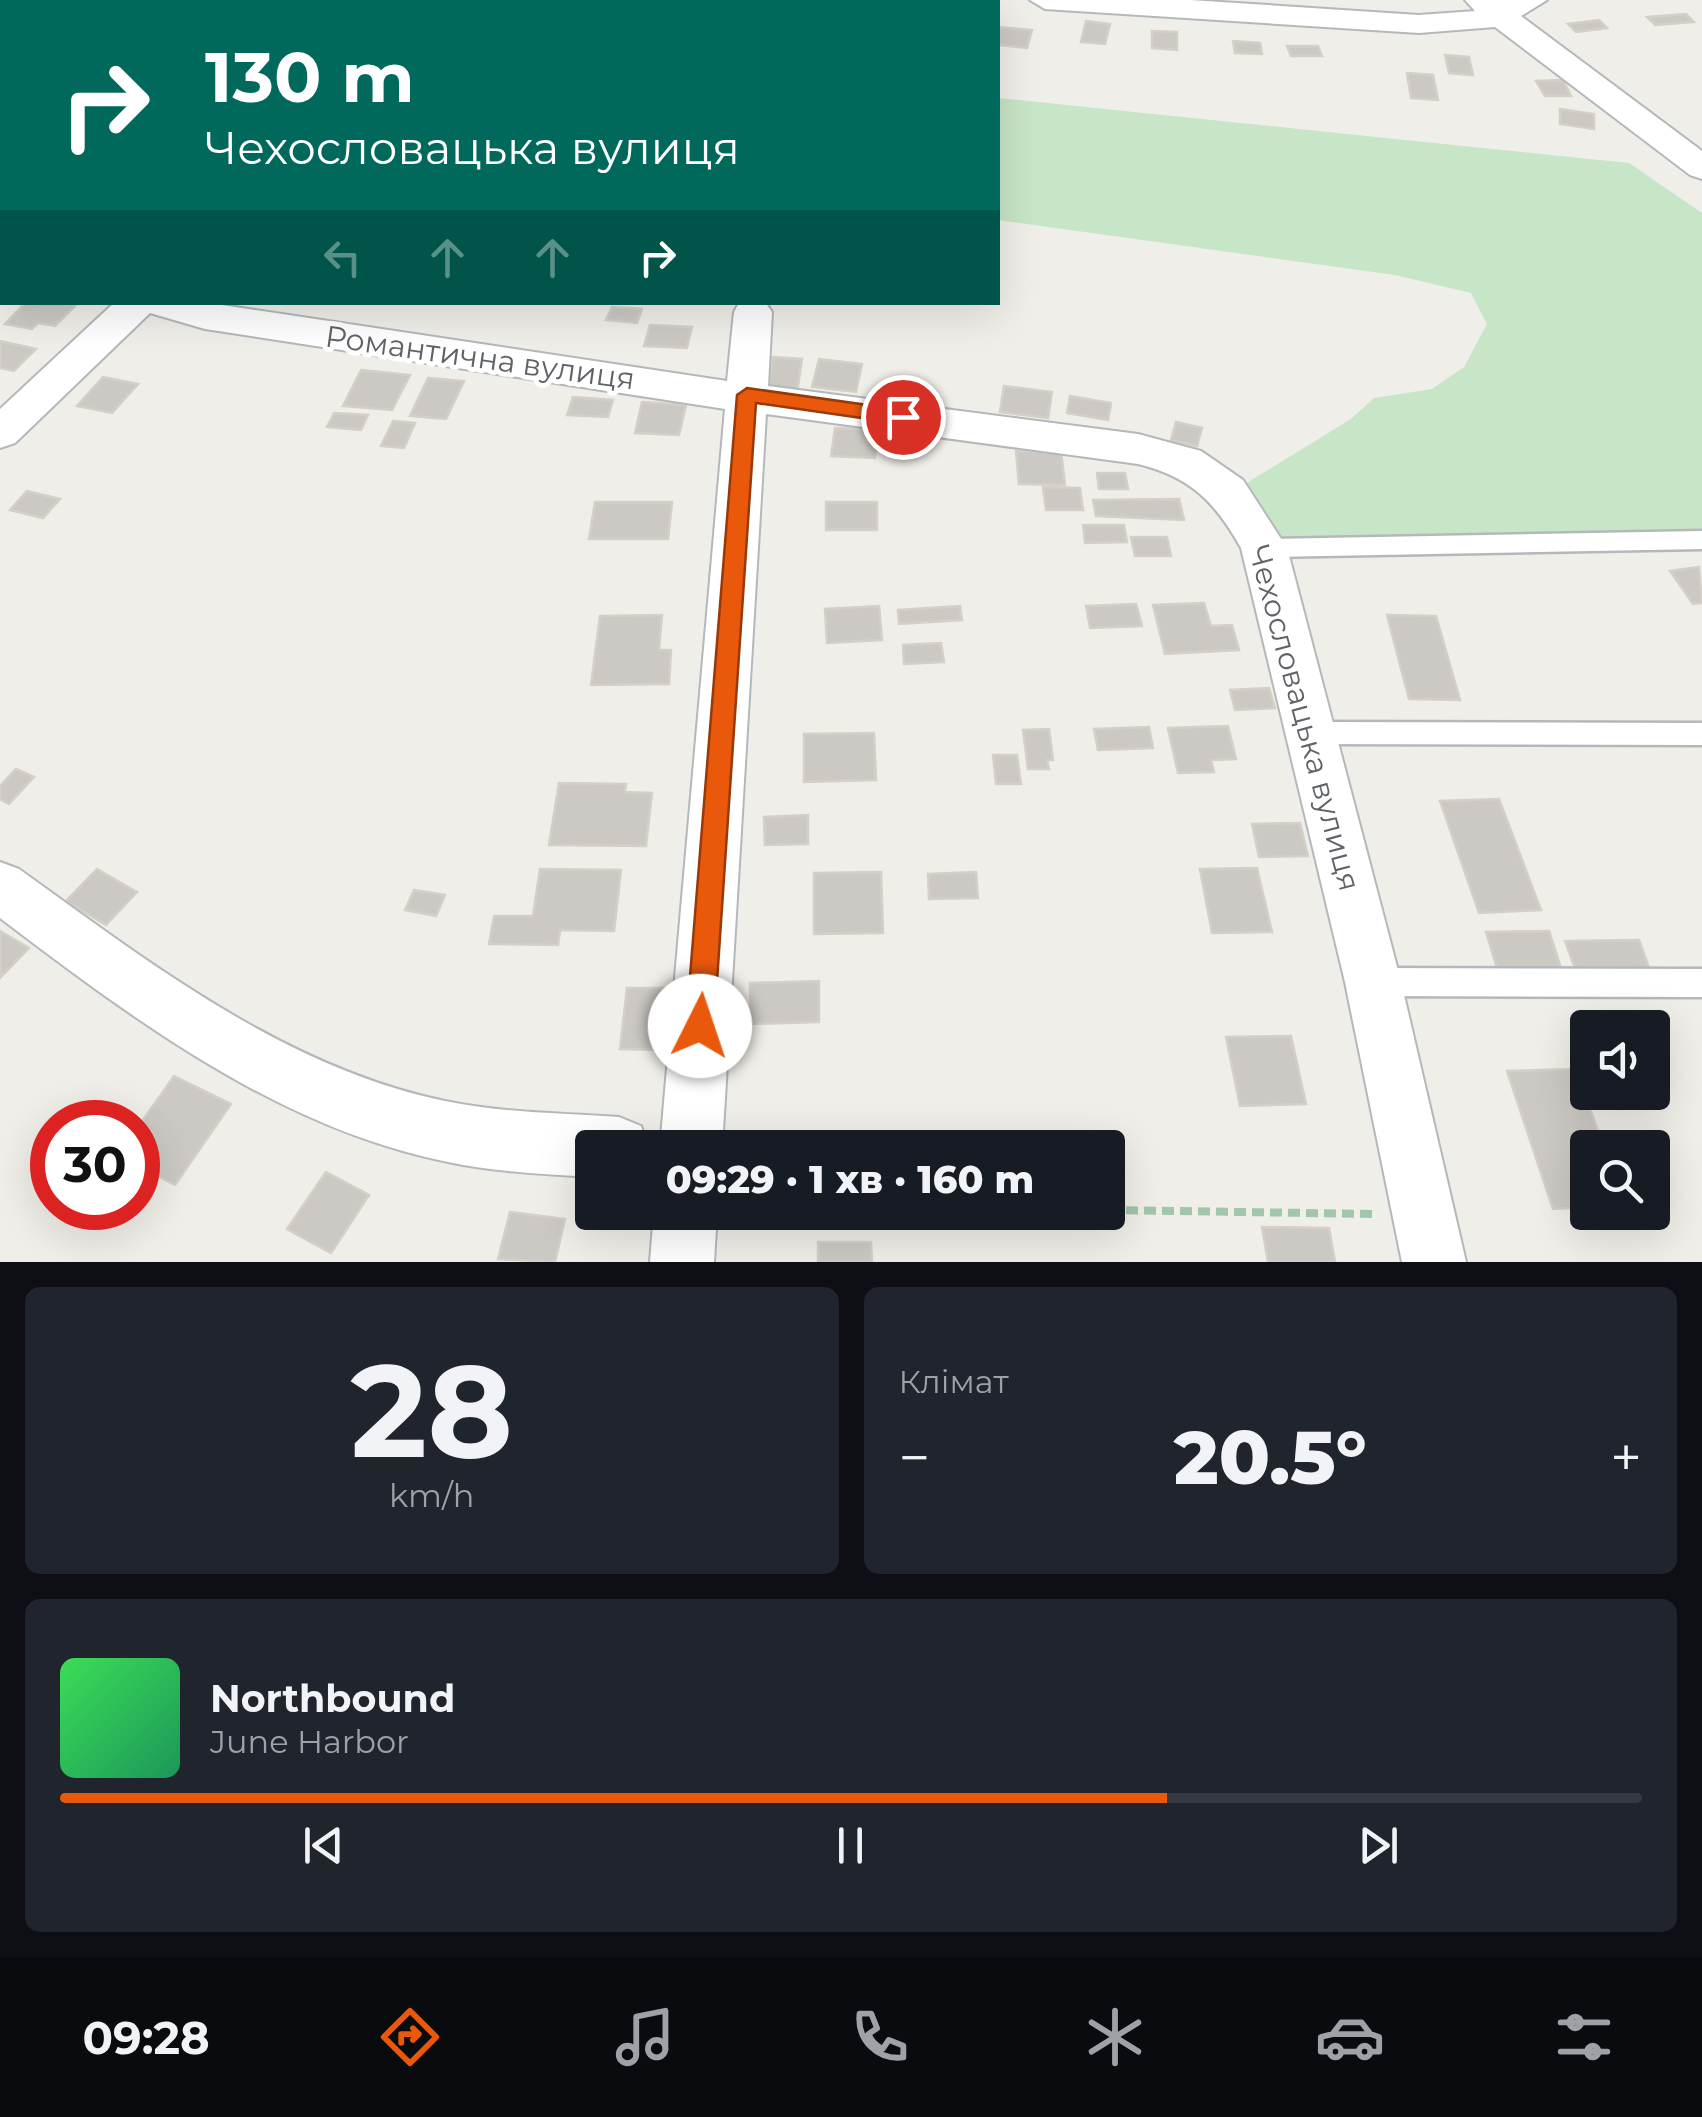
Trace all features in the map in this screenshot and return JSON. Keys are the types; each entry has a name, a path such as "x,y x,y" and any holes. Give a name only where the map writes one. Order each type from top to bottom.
{"street":[{"path":"1045,0 1418,24 1532,0"},
{"path":"1489,8 1702,168"},
{"path":"0,433 136,305"},
{"name":"Романтична вулиця","path":"165,305 205,316 568,374 747,395"},
{"path":"692,1130 747,395 758,308"},
{"name":"Чехословацька вулиця","path":"747,395 1180,458 1209,471 1232,492 1264,548 1373,982 1434,1262"},
{"path":"0,886 130,985 222,1038 323,1089 423,1127 575,1143"},
{"path":"682,1262 685,1230"}],"lane":[{"path":"1264,548 1702,540"},
{"path":"1310,733 1702,734"},
{"path":"1373,982 1702,983"}],"path":[{"path":"1125,1210 1422,1214"}],"green space":[{"path":"1000,98 1629,163 1702,213 1702,540 1264,548 1232,492 1351,419 1374,398 1432,389 1464,367 1487,324 1471,293 1395,275 1000,220"}],"building":[{"path":"1686,14 1694,22 1655,25 1647,17"},
{"path":"1599,20 1607,28 1576,32 1568,24"},
{"path":"1086,21 1110,24 1105,44 1081,42"},
{"path":"1000,27 1032,30 1027,48 1000,45"},
{"path":"1152,31 1177,32 1177,50 1152,48"},
{"path":"1233,41 1260,43 1262,54 1235,53"},
{"path":"1287,46 1318,46 1322,56 1291,56"},
{"path":"1445,55 1469,57 1473,75 1449,73"},
{"path":"1407,73 1433,75 1438,100 1411,98"},
{"path":"1563,80 1571,96 1545,96 1536,81"},
{"path":"1560,109 1594,114 1594,129 1560,124"},
{"path":"23,305 76,305 55,326 38,323 32,329 5,324"},
{"path":"612,307 642,309 637,323 606,320"},
{"path":"650,325 692,327 687,348 644,346"},
{"path":"0,341 36,349 14,371 0,368"},
{"path":"773,357 802,359 797,393 767,391"},
{"path":"819,359 862,364 856,392 812,387"},
{"path":"361,370 410,375 392,410 343,406"},
{"path":"103,377 138,384 112,413 77,406"},
{"path":"428,378 464,381 446,419 410,416"},
{"path":"1004,386 1052,392 1048,418 1000,412"},
{"path":"1070,396 1111,403 1108,420 1067,413"},
{"path":"573,397 613,400 608,417 567,415"},
{"path":"642,402 686,405 679,435 635,433"},
{"path":"334,413 368,415 361,430 327,427"},
{"path":"393,421 415,423 404,448 381,446"},
{"path":"1176,422 1202,428 1197,446 1171,440"},
{"path":"835,428 878,430 875,458 831,456"},
{"path":"1016,451 1061,451 1065,485 1019,484"},
{"path":"1097,473 1125,473 1128,489 1099,489"},
{"path":"1043,487 1080,488 1083,510 1046,510"},
{"path":"27,491 60,499 43,518 10,510"},
{"path":"1179,499 1184,520 1096,516 1093,500"},
{"path":"595,502 672,502 668,539 589,539"},
{"path":"826,502 877,502 877,530 826,530"},
{"path":"1083,525 1124,525 1127,542 1085,543"},
{"path":"1131,537 1167,537 1171,556 1135,556"},
{"path":"1699,567 1702,603 1693,604 1670,571"},
{"path":"1204,603 1211,626 1232,625 1239,650 1165,654 1153,605"},
{"path":"1136,604 1142,626 1090,628 1086,606"},
{"path":"879,606 882,640 827,643 825,609"},
{"path":"960,606 962,620 899,624 898,610"},
{"path":"662,615 659,650 671,650 669,684 591,685 600,616"},
{"path":"1387,615 1436,616 1460,700 1409,699"},
{"path":"941,643 944,662 904,664 903,645"},
{"path":"1269,688 1275,708 1235,710 1230,690"},
{"path":"1228,726 1236,759 1211,760 1214,772 1178,773 1168,728"},
{"path":"1149,727 1153,748 1098,750 1094,729"},
{"path":"1049,729 1053,760 1047,760 1049,769 1028,769 1023,730"},
{"path":"874,733 876,780 804,782 804,734"},
{"path":"993,755 1017,755 1021,784 996,784"},
{"path":"16,769 34,777 9,804 0,799 0,786"},
{"path":"559,783 626,784 625,792 652,793 646,846 549,845"},
{"path":"1499,799 1541,910 1479,913 1440,801"},
{"path":"808,815 808,844 765,845 764,817"},
{"path":"1300,823 1308,856 1259,857 1252,824"},
{"path":"1257,868 1272,932 1212,933 1200,869"},
{"path":"97,869 137,892 106,925 66,901"},
{"path":"540,869 621,870 614,931 560,930 558,945 489,944 494,916 533,916"},
{"path":"881,872 883,933 814,934 814,873"},
{"path":"976,872 978,898 929,899 928,874"},
{"path":"414,890 445,895 436,916 405,910"},
{"path":"0,931 29,948 0,978"},
{"path":"1549,931 1563,974 1499,975 1486,932"},
{"path":"1639,940 1652,976 1578,977 1565,941"},
{"path":"819,981 819,1022 750,1024 750,983"},
{"path":"627,988 670,988 664,1050 620,1049"},
{"path":"1291,1036 1306,1104 1240,1106 1226,1037"},
{"path":"1570,1069 1570,1110 1591,1110 1598,1130 1570,1130 1570,1208 1553,1209 1507,1071"},
{"path":"174,1076 231,1104 175,1185 160,1177 157,1100"},
{"path":"326,1172 369,1195 331,1253 287,1229"},
{"path":"510,1212 565,1219 555,1262 498,1259"},
{"path":"1262,1227 1329,1228 1335,1262 1268,1262"},
{"path":"818,1242 871,1242 872,1262 818,1262"}],"route":[{"path":"700,1026 747,395 903,417"}]}
